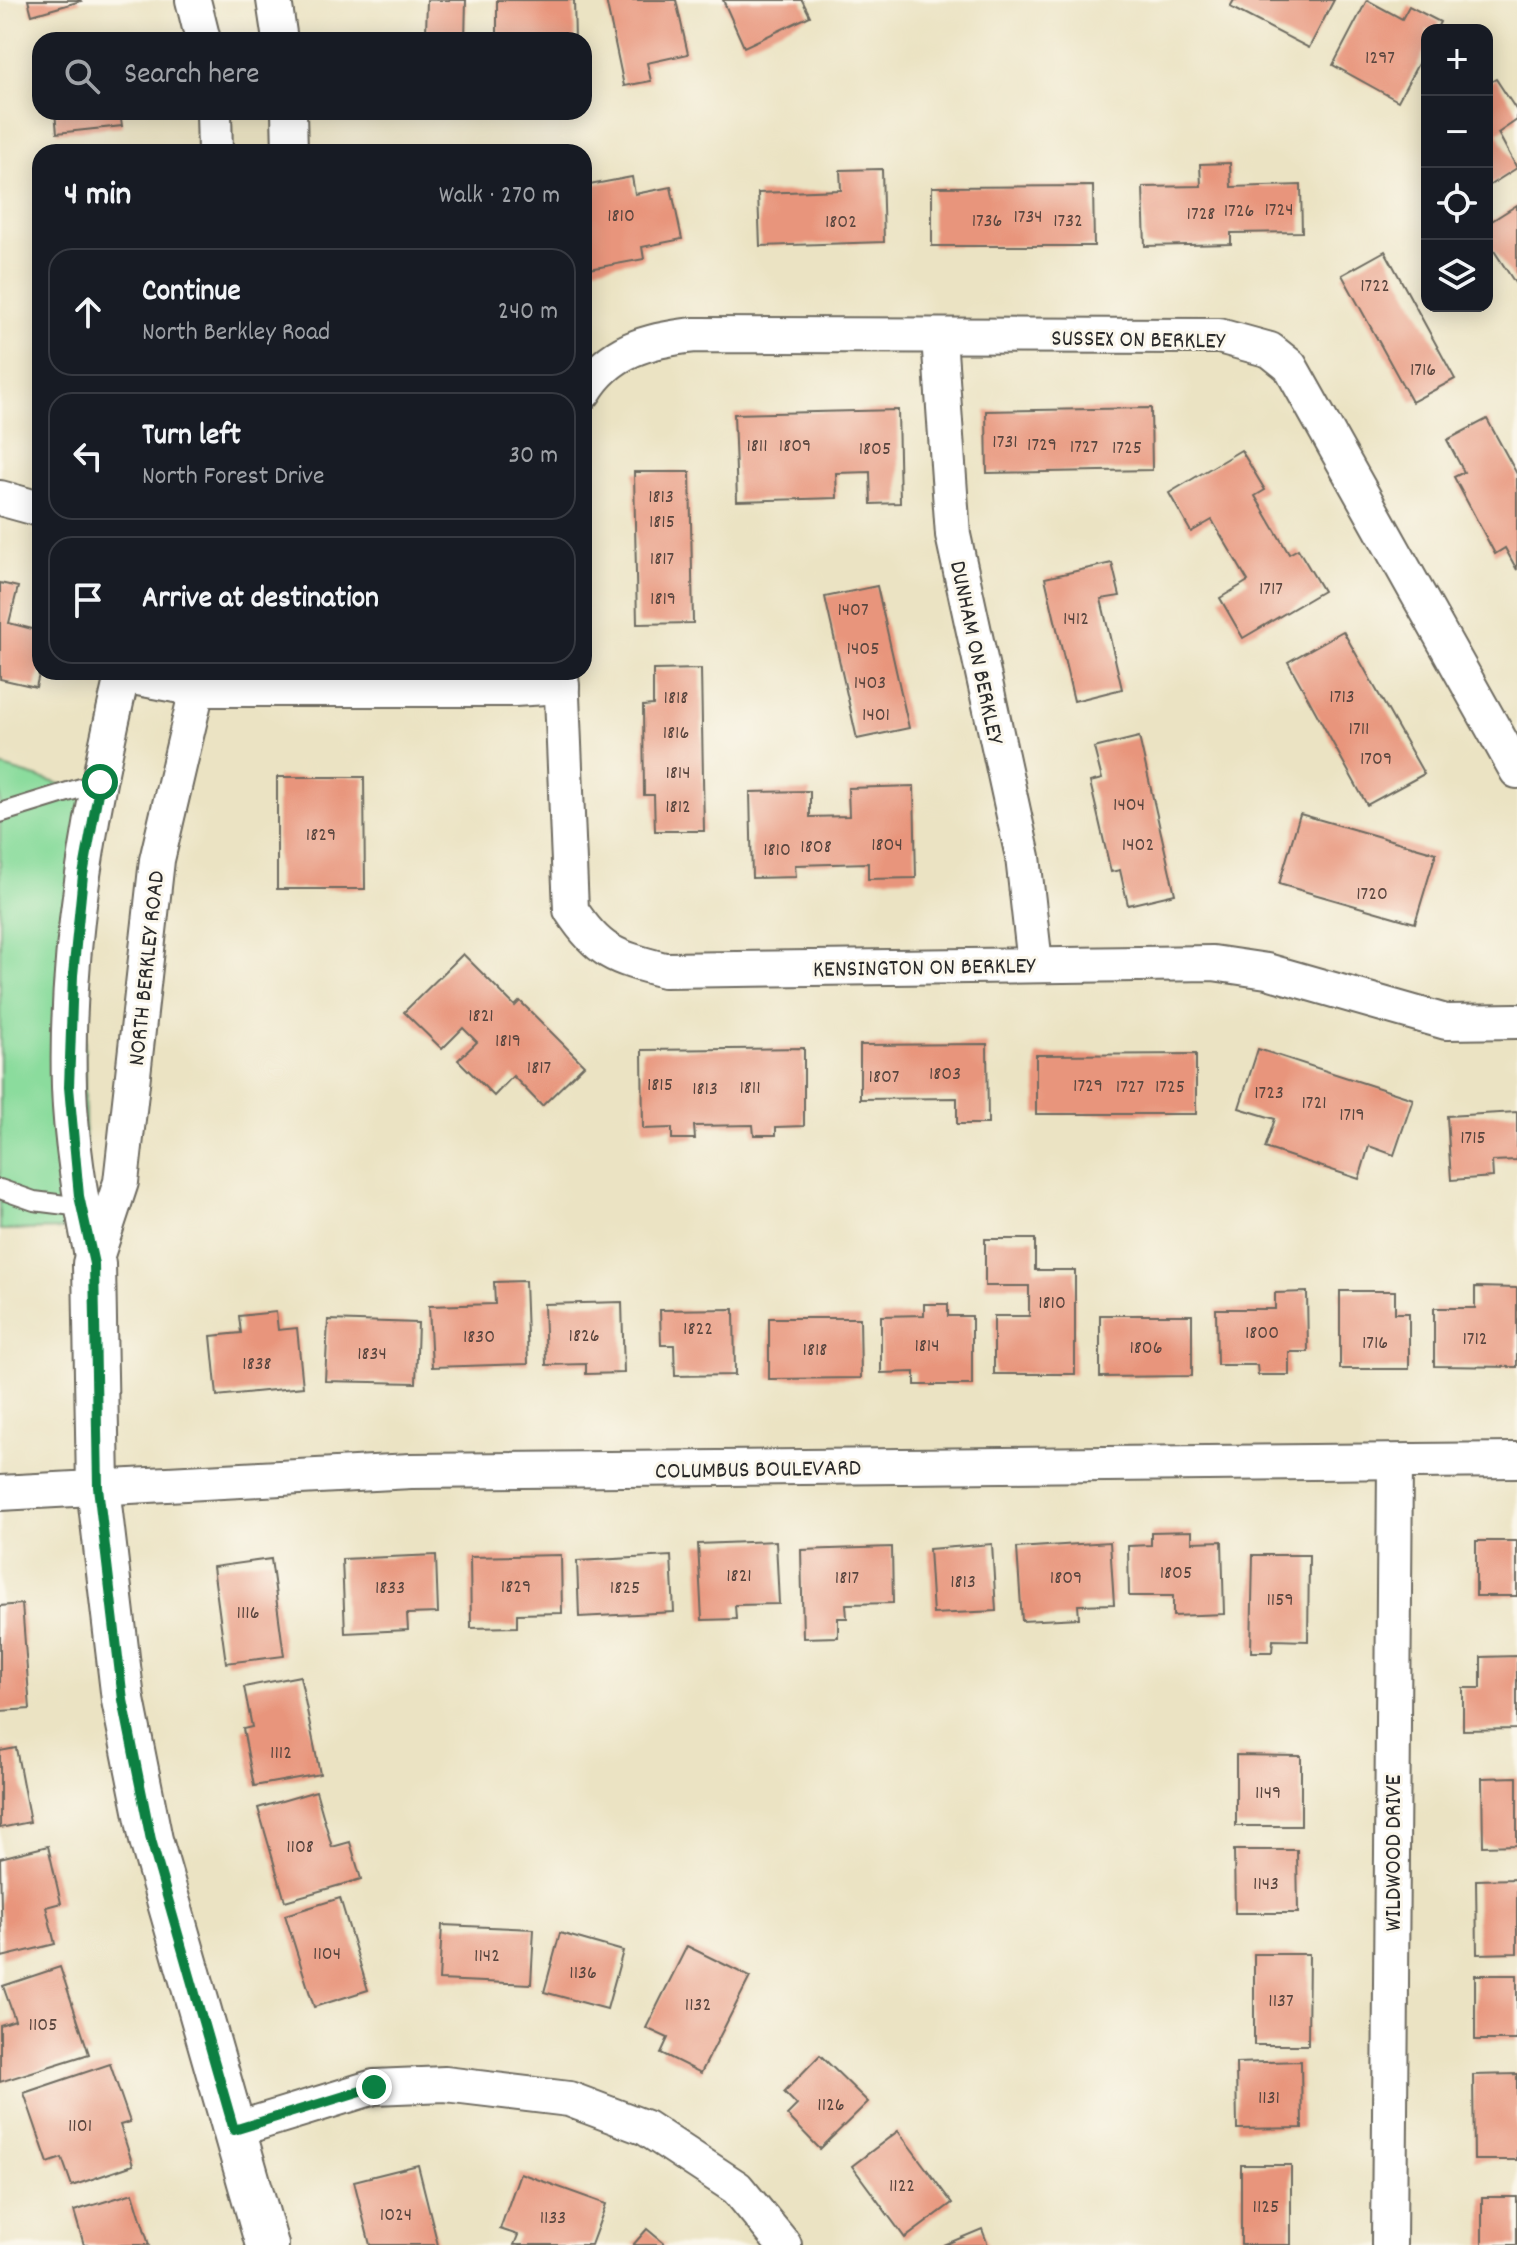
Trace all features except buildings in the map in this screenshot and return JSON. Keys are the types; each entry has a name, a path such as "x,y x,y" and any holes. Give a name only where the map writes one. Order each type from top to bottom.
{"street":[{"path":"193,0 201,32"},
{"path":"274,0 279,32"},
{"path":"214,120 215,144"},
{"path":"289,120 290,144"},
{"name":"SUSSEX ON BERKLEY","path":"592,378 598,368 654,339 695,335 1219,336 1270,350 1290,366 1517,771"},
{"name":"DUNHAM ON BERKLEY","path":"939,337 953,535 1023,857 1035,964"},
{"path":"0,498 32,507"},
{"name":"NORTH BERKLEY ROAD","path":"121,680 83,875 73,975 69,1087 81,1207 94,1264 98,1487 123,1700 151,1840 267,2245"},
{"path":"199,680 514,689 557,680"},
{"name":"NORTH BERKLEY ROAD","path":"94,1264 121,1182 157,860 199,680"},
{"name":"KENSINGTON ON BERKLEY","path":"562,680 571,910 590,939 614,957 664,970 1213,963 1267,971 1446,1022 1517,1021"},
{"name":"COLUMBUS BOULEVARD","path":"0,1493 411,1471 1517,1460"},
{"name":"WILDWOOD DRIVE","path":"1389,2245 1395,1462"},
{"path":"234,2130 374,2087 445,2084 569,2099 646,2128 737,2188 784,2245"}],"lane":[{"path":"0,813 100,782"},
{"path":"0,1189 34,1201 81,1207"}],"green space":[{"path":"0,766 97,795 83,875 86,1229 0,1230"}],"route":[{"path":"100,782 83,875 73,975 69,1087 79,1196 94,1264 98,1487 123,1700 151,1840 234,2130 374,2087"}]}
